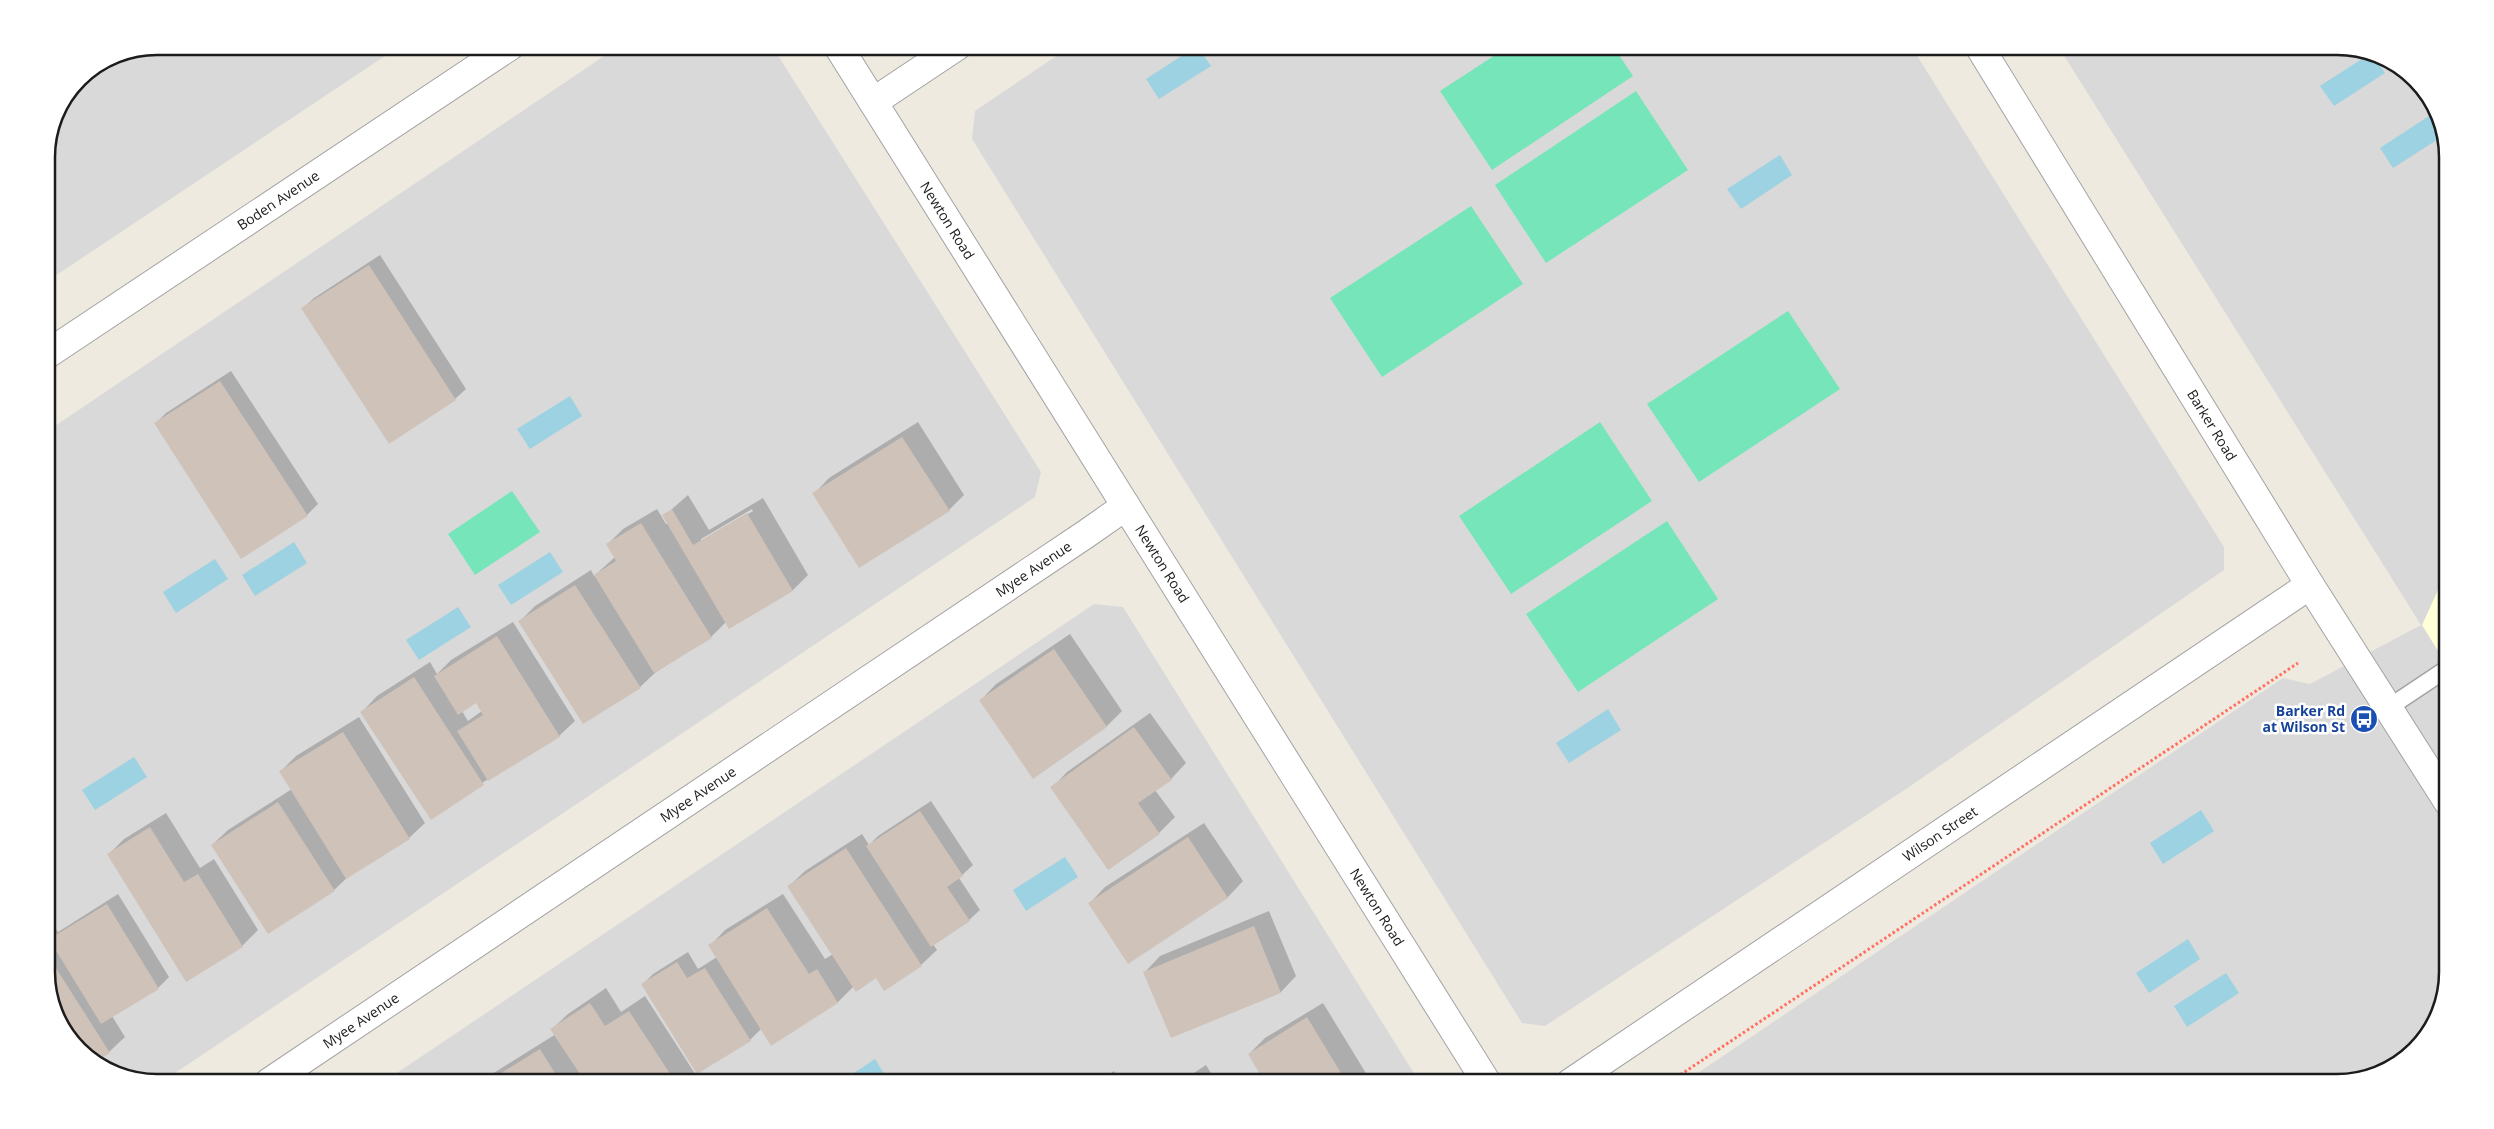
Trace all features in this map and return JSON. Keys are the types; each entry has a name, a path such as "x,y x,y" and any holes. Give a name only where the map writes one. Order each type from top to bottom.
{"street":[{"name":"Boden Avenue","path":"55,349 496,55"},
{"name":"Newton Road","path":"844,55 1481,1074"},
{"path":"873,102 944,55"},
{"name":"Barker Road","path":"1985,55 2310,585 2439,788"},
{"name":"Myee Avenue","path":"281,1074 1126,506"},
{"name":"Wilson Street","path":"1583,1074 2310,585"}],"lane":[{"path":"2388,708 2439,674"}],"path":[{"path":"1682,1074 2298,663"}],"shaded area":[{"path":"150,55 386,55 55,276 55,150 58,131 72,100 100,72 131,58"},
{"path":"606,55 778,55 1041,472 1035,497 173,1074 157,1074 131,1071 95,1053 76,1034 69,1023 57,992 55,979 55,426"},
{"path":"1058,55 1917,55 2224,547 2224,570 1909,787 1545,1026 1522,1023 972,139 975,111"},
{"path":"2064,55 2344,55 2363,58 2394,72 2404,80 2422,100 2434,124 2439,150 2439,979 2436,998 2425,1023 2404,1049 2394,1057 2376,1066 2350,1073 1696,1074 2283,678 2310,684 2421,625"},
{"path":"2439,588 2439,652 2422,625"},
{"path":"1094,604 1123,607 1414,1074 395,1074"}],"green space":[{"path":"1495,55 1619,55 1633,76 1492,170 1440,91"},
{"path":"1636,91 1688,170 1546,263 1495,185"},
{"path":"1471,206 1523,284 1382,377 1330,298"},
{"path":"1788,311 1840,389 1699,482 1647,404"},
{"path":"1600,422 1652,501 1511,594 1459,516"},
{"path":"512,491 540,532 475,575 448,534"},
{"path":"1667,521 1718,599 1578,692 1526,614"}],"water":[{"path":"1183,55 1203,55 1211,66 1159,99 1146,79"},
{"path":"2363,58 2379,65 2385,73 2334,106 2320,86"},
{"path":"2430,115 2437,140 2393,168 2380,148"},
{"path":"1780,155 1792,175 1741,209 1727,189"},
{"path":"570,396 582,416 530,449 517,429"},
{"path":"294,542 307,563 255,596 242,575"},
{"path":"550,552 563,572 511,605 498,585"},
{"path":"215,559 228,579 176,613 163,592"},
{"path":"458,607 471,627 419,660 406,640"},
{"path":"1608,709 1621,730 1569,763 1556,743"},
{"path":"134,757 147,777 95,810 82,790"},
{"path":"2201,810 2214,831 2163,864 2150,843"},
{"path":"1065,857 1078,877 1026,911 1013,890"},
{"path":"2188,939 2200,959 2149,993 2136,973"},
{"path":"2226,973 2239,993 2187,1027 2174,1006"},
{"path":"875,1059 884,1074 852,1074"}],"building":[{"path":"369,265 456,400 389,444 301,308"},
{"path":"220,381 308,516 241,559 154,423"},
{"path":"902,437 950,511 859,568 812,493"},
{"path":"672,509 693,545 747,513 793,591 729,629 662,515"},
{"path":"641,523 712,638 654,673 594,575 616,561 606,544"},
{"path":"575,585 641,688 583,724 518,621"},
{"path":"497,636 560,737 488,781 457,731 483,715 476,703 458,715 434,676"},
{"path":"1054,649 1107,727 1033,779 979,700"},
{"path":"414,677 484,785 431,820 360,712"},
{"path":"1134,727 1172,780 1138,803 1160,834 1108,870 1050,787"},
{"path":"343,732 410,839 346,879 279,771"},
{"path":"278,802 335,891 268,934 211,845"},
{"path":"920,811 963,876 947,887 970,921 931,947 866,846"},
{"path":"150,827 184,882 198,874 243,947 186,982 107,854"},
{"path":"1188,837 1228,898 1128,964 1088,903"},
{"path":"846,848 922,966 884,991 876,978 856,992 787,886"},
{"path":"107,904 159,989 101,1024 55,949 55,935"},
{"path":"767,908 809,974 817,969 838,1003 771,1046 708,945"},
{"path":"1254,926 1281,993 1171,1038 1143,972"},
{"path":"677,962 687,978 705,968 751,1041 697,1074 641,984"},
{"path":"55,967 110,1053 102,1058 95,1053 76,1034 69,1023 58,998"},
{"path":"590,1003 605,1026 629,1011 670,1074 580,1074 550,1029"},
{"path":"1307,1017 1342,1074 1260,1074 1248,1054"},
{"path":"540,1049 555,1074 500,1074"}],"place":[{"name":"Barker Rd at Wilson St","path":"2364,719"}]}
